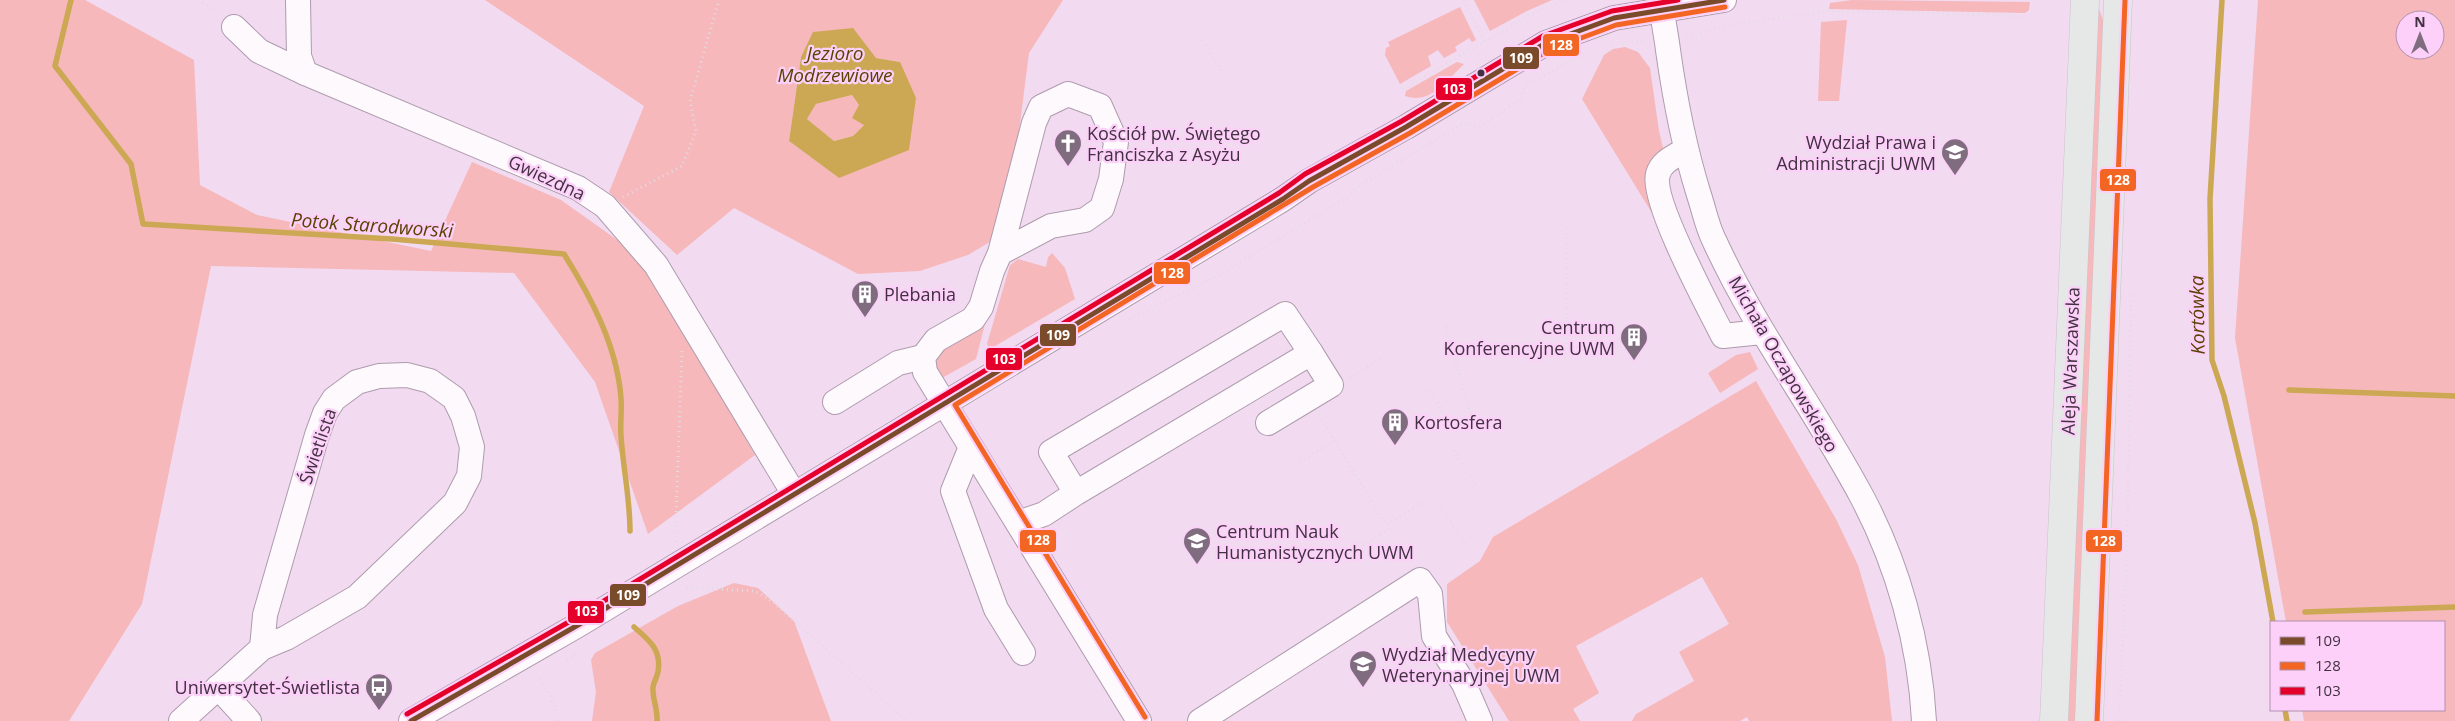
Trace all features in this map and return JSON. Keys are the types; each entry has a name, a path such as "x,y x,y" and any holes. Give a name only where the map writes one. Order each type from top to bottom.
{"main road":[{"name":"Aleja Warszawska","path":"2054,721 2084,0"},
{"name":"Aleja Warszawska","path":"2089,721 2118,0"}],"street":[{"path":"298,0 299,56 305,72"},
{"path":"411,721 578,625 1309,181 1406,127 1546,43 1614,18 1661,4 1724,0"},
{"name":"Michała Oczapowskiego","path":"1661,4 1673,93 1685,150 1713,238 1762,332 1862,498 1887,554 1916,647 1922,688 1924,721"},
{"name":"Gwiezdna","path":"234,27 259,51 578,188 605,206 656,265 794,494"},
{"path":"835,402 898,363 923,357 936,340 973,319 981,306 1000,253 1034,123 1042,106 1068,94 1100,106 1116,142 1111,179 1102,208 1085,220 1051,226 1000,253"},
{"path":"1685,150 1663,163 1657,176 1658,190 1666,217 1723,336 1762,332"},
{"path":"1076,493 1051,452 1285,314 1331,385 1268,422"},
{"path":"1018,523 1044,514 1311,353"},
{"path":"923,357 925,372 1139,721"},
{"name":"Świetlista","path":"181,721 262,648 286,638 357,597 455,503 470,476 472,447 463,416 454,398 442,388 430,381 407,375 379,376 357,382 334,399 325,413 317,435 265,615 262,648"},
{"path":"971,447 953,491 996,610 1023,653"},
{"path":"1200,721 1420,580 1430,594 1434,636 1464,684 1480,721"},
{"path":"218,687 249,721"}],"path":[{"path":"605,206 682,166 696,131 690,102 719,0"},
{"path":"1463,0 1484,41"},
{"path":"1403,89 1530,15 1566,0"},
{"path":"1604,41 1621,44 1666,36 1695,37 1716,27 1826,11 1998,15 2020,17 2023,20"},
{"path":"1202,40 1222,72"},
{"path":"1122,322 1214,278 1346,198 1362,184 1464,123 1478,127 1521,99 1524,88 1588,50"},
{"path":"1566,359 1567,224"},
{"path":"2120,721 2127,552 2131,291"},
{"path":"1446,326 1473,423"},
{"path":"675,543 682,350"},
{"path":"1354,375 1384,356"},
{"path":"1429,390 1450,423"},
{"path":"1309,398 1386,525 1426,501"},
{"path":"1300,462 1335,440"},
{"path":"1454,450 1475,485"},
{"path":"1437,501 1467,548"},
{"path":"1354,550 1389,529"},
{"path":"687,588 754,591 767,598 907,721"},
{"path":"567,661 586,645"},
{"path":"540,679 551,697 559,721"}],"shaded area":[{"path":"0,0 85,0 194,60 200,185 257,215 431,251 472,162 561,200 644,259 755,455 648,534 595,382 514,273 211,266 142,604 69,721 0,721"},
{"path":"485,0 1063,0 1029,53 1017,147 993,240 968,255 920,271 858,274 734,208 677,255 609,192 644,106","holes":["801,57 876,58 900,62 839,178 789,141"]},
{"path":"1474,0 1552,0 1490,31"},
{"path":"1852,0 2030,2 2029,10 2025,13 1829,9 1830,3"},
{"path":"2258,0 2455,0 2455,721 2304,721 2302,711 2445,711 2445,621 2286,621 2235,338"},
{"path":"2098,6 2104,23 2078,721 2067,721"},
{"path":"1460,7 1476,40 1472,42 1469,38 1455,47 1457,51 1444,58 1438,50 1428,56 1431,66 1400,84 1385,55 1386,48 1390,46 1388,42"},
{"path":"1847,20 1839,101 1818,101 1821,22"},
{"path":"1625,47 1638,52 1650,68 1659,131 1665,156 1663,231 1582,99 1604,55 1613,49"},
{"path":"1457,62 1464,64 1445,84 1431,94 1414,98 1405,96 1406,91"},
{"path":"852,95 859,105 864,125 853,136 834,141 807,119 816,104"},
{"path":"1052,253 1065,268 1075,299 990,349 987,344 1010,265 1018,259 1046,267 1048,257"},
{"path":"986,320 976,359 942,378 935,365 943,350 956,338"},
{"path":"1750,352 1758,369 1720,393 1708,373 1736,355"},
{"path":"1756,381 1836,519 1858,565 1885,657 1892,721 1749,721 1747,717 1740,721 1632,721 1636,714 1694,681 1679,652 1729,624 1702,577 1576,646 1599,693 1573,709 1580,721 1509,721 1447,622 1447,584 1480,561 1493,537"},
{"path":"734,583 758,588 794,621 831,721 592,721 596,692 591,660 595,653 678,606"}],"water":[{"name":"Jezioro Modrzewiowe","path":"853,28 876,58 900,62 916,98 909,150 839,178 789,141 801,57 813,32","holes":["852,95 859,105 852,118 864,125 853,136 834,141 807,119 816,104"]}],"waterway":[{"name":"Potok Starodworski","path":"71,0 55,66 131,164 143,224 392,239 564,254 584,287 601,323 619,379 621,436 630,531"},
{"name":"Kortówka","path":"2222,0 2210,199 2212,360 2224,396 2255,523 2273,621"},
{"path":"2289,390 2455,396"},
{"path":"2305,612 2455,607"},
{"name":"Potok Starodworski","path":"634,627 653,646 658,658 658,672 653,685 657,721"},
{"name":"Kortówka","path":"2285,711 2287,721"}],"transit line":[{"name":"103","path":"407,714 574,619 1279,193 1305,174 1402,121 1543,36 1612,11 1678,0"},
{"name":"109","path":"411,721 578,625 1283,199 1309,181 1406,127 1546,43 1614,18 1724,0"},
{"name":"128","path":"2097,721 2125,0"},
{"name":"128","path":"1145,717 955,405 1313,187 1410,133 1549,50 1616,25 1725,7"}],"place":[{"name":"Kościół pw. Świętego Franciszka z Asyżu","path":"1068,167"},
{"name":"Wydział Prawa i Administracji UWM","path":"1955,176"},
{"name":"Plebania","path":"865,318"},
{"name":"Centrum Konferencyjne UWM","path":"1634,361"},
{"name":"Kortosfera","path":"1395,446"},
{"name":"Centrum Nauk Humanistycznych UWM","path":"1197,565"},
{"name":"Wydział Medycyny Weterynaryjnej UWM","path":"1363,688"},
{"name":"Uniwersytet-Świetlista","path":"379,711"}]}
